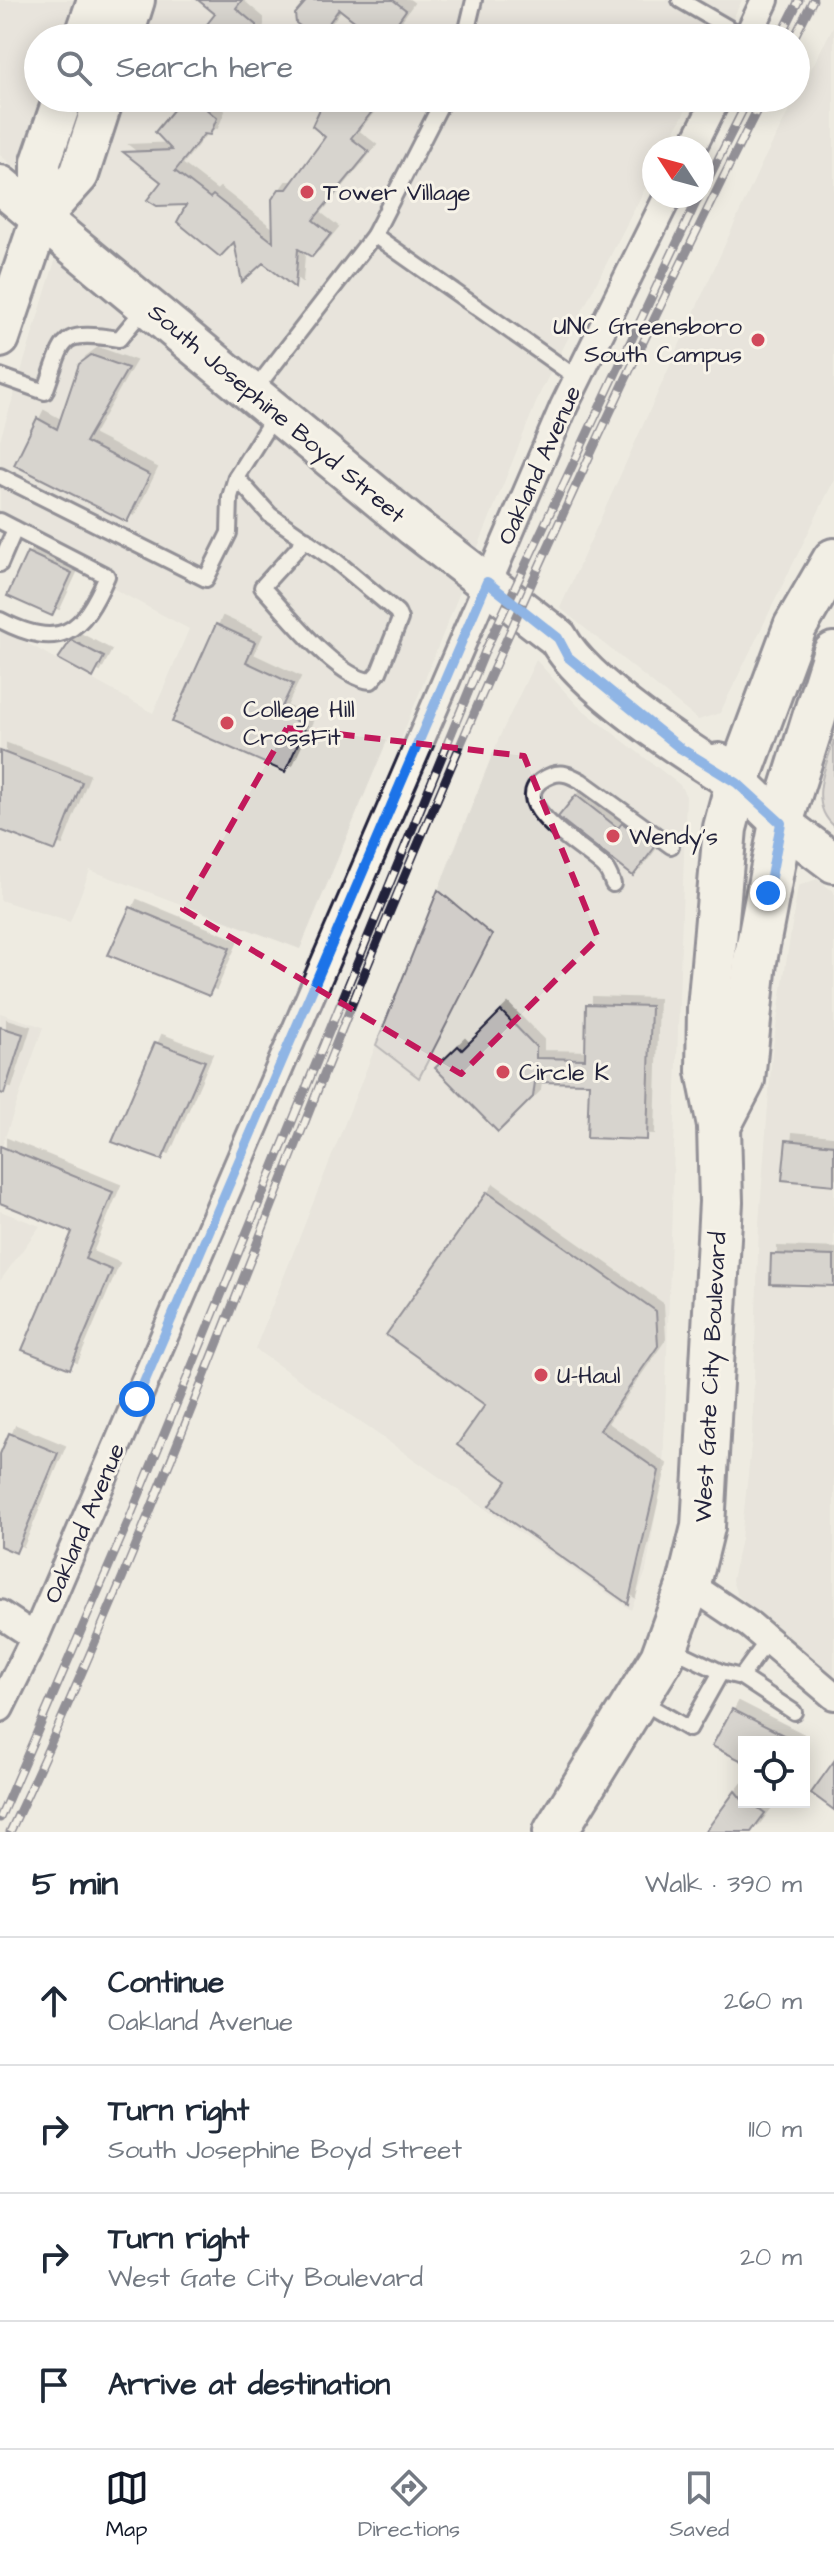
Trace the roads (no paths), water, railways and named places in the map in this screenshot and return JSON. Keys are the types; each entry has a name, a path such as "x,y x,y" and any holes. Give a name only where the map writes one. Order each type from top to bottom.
{"main road":[{"path":"89,24 97,0"},
{"path":"127,24 135,0"},
{"path":"0,338 41,217 41,162 58,112"},
{"path":"41,217 79,175 99,112"},
{"name":"South Josephine Boyd Street","path":"0,185 487,582 558,638 580,643 692,733 737,783 781,823 834,863"},
{"name":"West Gate City Boulevard","path":"560,1830 666,1646 689,1584 703,1527 721,1202 719,1126 708,1071 709,1009 725,828 737,783 795,627 834,560"},
{"name":"West Gate City Boulevard","path":"719,1126 743,1080 755,961 781,823 834,654"}],"street":[{"path":"753,24 765,0"},
{"path":"698,136 710,112"},
{"name":"Oakland Avenue","path":"0,1708 35,1637 577,378 662,208"},
{"path":"689,1584 767,1641 834,1696"},
{"path":"0,1614 35,1637"}],"lane":[{"path":"468,24 474,0"},
{"path":"680,0 722,24"},
{"path":"0,476 206,579 229,533 230,497 264,402 374,235 437,112"},
{"path":"374,235 577,378"},
{"path":"0,376 45,392 63,342 76,334 119,339 147,305"},
{"path":"236,477 270,515 306,539 373,592 400,619 379,672 371,681 361,680 334,662 262,587 306,539"},
{"path":"0,521 107,576 92,611 67,630 37,636 0,620"},
{"path":"0,564 15,529"},
{"path":"613,884 606,868 541,818 535,797 537,788 550,776 570,774 671,846"},
{"path":"741,1677 767,1641"},
{"path":"666,1646 721,1672 741,1677 794,1712"},
{"path":"637,1699 689,1729 721,1672"}],"railway":[{"path":"787,24 799,0"},
{"path":"801,24 813,0"},
{"path":"714,167 742,112"},
{"path":"10,1832 108,1613 376,945 467,731 610,412 756,112"},
{"path":"0,1818 128,1522 486,649 693,208"}],"place":[{"name":"Tower Village","path":"307,192"},
{"name":"UNC Greensboro South Campus","path":"758,340"},
{"name":"College Hill CrossFit","path":"227,723"},
{"name":"Wendy's","path":"613,836"},
{"name":"Circle K","path":"503,1072"},
{"name":"U-Haul","path":"541,1375"}]}
